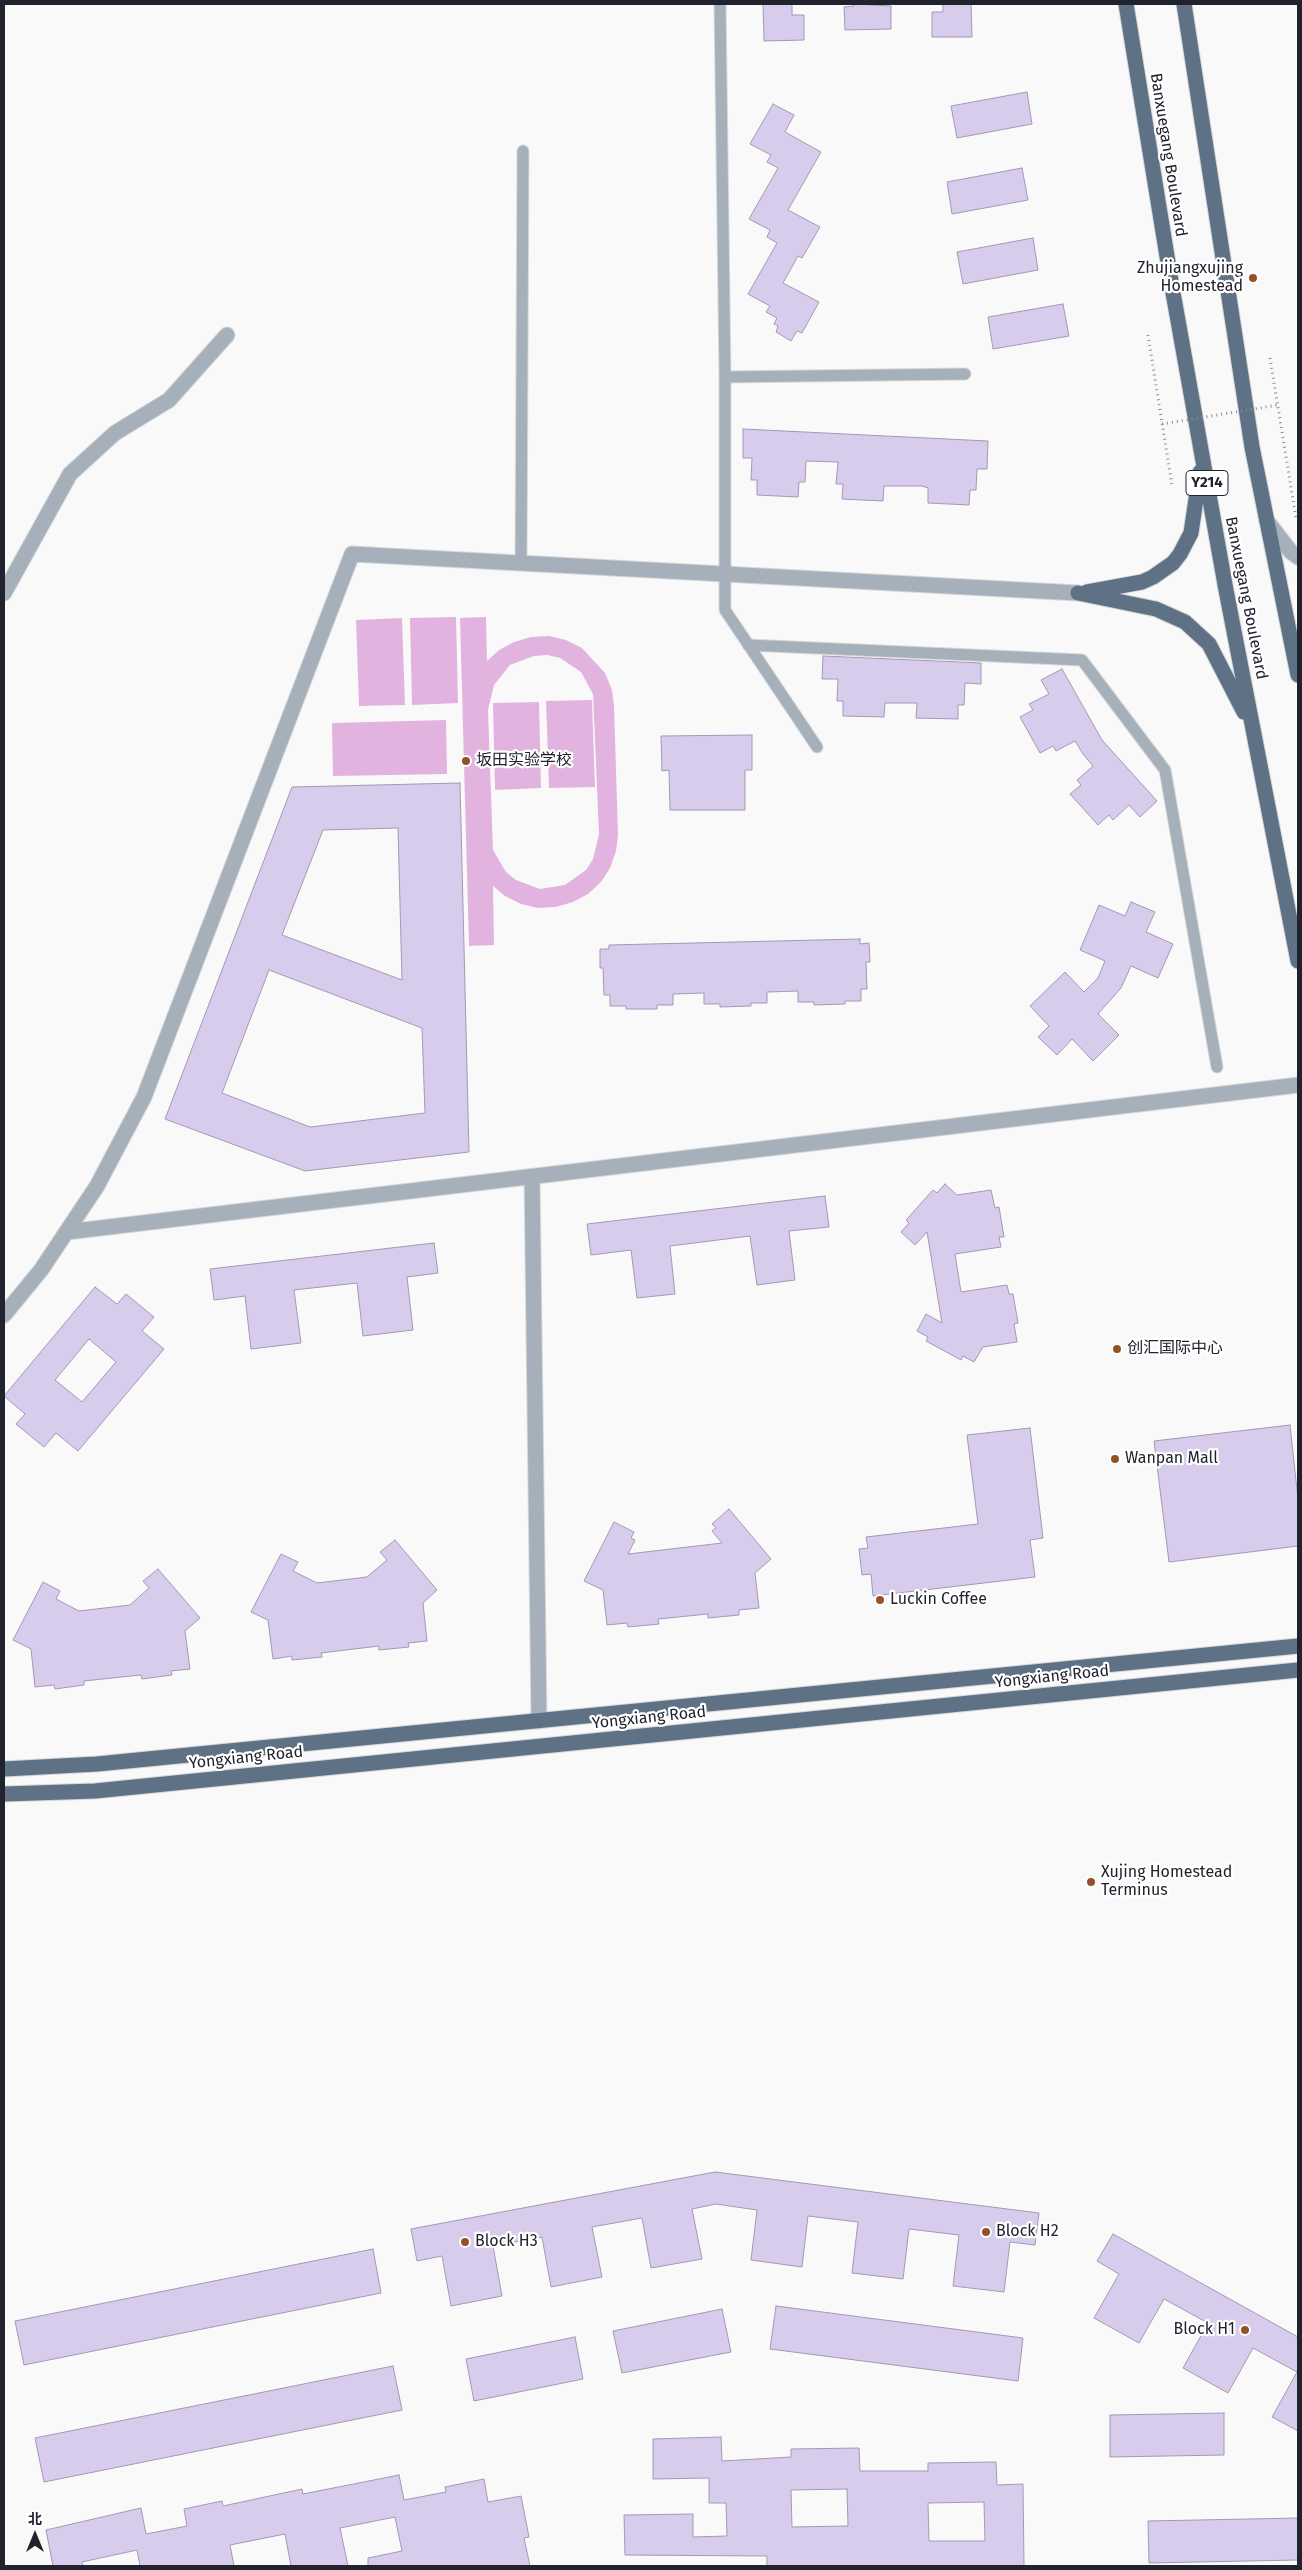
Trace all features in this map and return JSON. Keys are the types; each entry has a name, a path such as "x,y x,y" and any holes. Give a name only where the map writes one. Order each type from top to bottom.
{"main road":[{"name":"Banxuegang Boulevard","path":"1126,4 1202,456 1253,733 1298,961"},
{"path":"1184,4 1252,447 1298,675"},
{"path":"1078,593 1142,582 1153,578 1172,563 1180,554 1191,533 1202,456"},
{"path":"1078,593 1156,609 1178,618 1198,632 1218,658 1253,733"},
{"name":"Yongxiang Road","path":"4,1769 97,1764 1298,1646"},
{"name":"Yongxiang Road","path":"4,1794 95,1791 1298,1670"}],"street":[{"path":"4,593 70,474 115,433 169,400 227,335"},
{"path":"1267,520 1291,552 1298,557"},
{"path":"4,1315 67,1232 97,1186 144,1097 352,554 1078,593"},
{"path":"67,1232 1298,1085"},
{"path":"532,1177 539,1721"}],"lane":[{"path":"720,4 725,377 725,610 817,747"},
{"path":"521,563 523,151"},
{"path":"725,377 965,374"},
{"path":"748,645 1082,660 1165,770 1217,1067"}],"path":[{"path":"1148,336 1172,485"},
{"path":"1270,358 1296,518"},
{"path":"1162,424 1278,405"}],"shaded area":[{"path":"456,617 458,703 412,705 410,618"},
{"path":"486,617 487,661 499,650 514,642 531,637 549,636 566,640 582,648 605,673 612,690 614,706 618,835 616,851 610,868 601,882 588,894 573,902 556,907 538,908 521,904 505,896 493,886 494,945 469,946 460,618","holes":["547,655 560,658 581,672 593,694 599,834 593,859 586,870 565,885 540,889 516,880 506,872 493,850 488,710 494,685 510,665 534,656"]},
{"path":"402,618 405,705 359,706 356,620"},
{"path":"592,700 595,787 549,788 546,701"},
{"path":"539,702 541,788 495,790 493,703"},
{"path":"446,720 447,774 333,776 332,723"}],"building":[{"path":"763,4 792,4 792,15 804,15 804,40 764,41"},
{"path":"853,4 891,6 891,29 845,30 844,7 854,6"},
{"path":"943,4 971,4 972,37 932,37 932,12 943,12"},
{"path":"1027,92 1032,124 957,138 951,106"},
{"path":"773,104 794,115 785,132 821,152 788,210 820,227 802,258 798,256 783,283 819,302 802,333 797,331 791,341 776,332 778,326 774,324 777,318 766,312 770,306 748,294 777,243 767,237 770,230 749,219 778,168 767,162 771,155 750,144"},
{"path":"1022,168 1028,200 952,214 947,182"},
{"path":"1033,238 1038,270 963,284 957,252"},
{"path":"1063,304 1069,336 993,349 988,317"},
{"path":"743,429 988,441 987,469 977,469 976,490 970,490 969,505 928,503 928,488 922,486 884,486 883,501 842,499 843,484 836,484 838,462 806,461 805,482 799,482 798,497 757,495 757,480 751,480 752,458 743,458"},
{"path":"823,656 981,663 981,684 965,683 964,705 958,705 958,719 916,718 917,703 885,703 884,717 843,716 843,701 837,701 838,679 822,679"},
{"path":"1062,669 1102,740 1157,801 1140,817 1129,805 1113,820 1109,815 1098,825 1070,794 1081,785 1077,780 1093,766 1075,741 1056,751 1053,746 1040,753 1020,717 1033,710 1029,704 1049,694 1041,680"},
{"path":"752,735 752,770 745,770 745,810 670,810 669,770 662,771 661,736"},
{"path":"460,783 469,1152 305,1171 165,1119 292,787","holes":["398,828 402,980 282,935 323,830","269,970 422,1028 425,1113 310,1127 222,1093"]},
{"path":"1131,902 1155,912 1146,932 1173,944 1158,978 1131,966 1121,988 1098,1014 1119,1035 1093,1061 1072,1039 1057,1055 1038,1037 1049,1026 1030,1006 1065,972 1084,992 1098,978 1105,961 1080,950 1099,905 1125,916"},
{"path":"860,939 860,944 869,943 870,962 866,962 867,989 861,989 861,1001 845,1001 845,1004 814,1005 814,1002 798,1002 798,991 767,992 767,1003 751,1003 751,1006 720,1007 720,1004 704,1004 704,993 673,994 673,1005 657,1005 657,1009 626,1009 626,1006 610,1006 610,995 604,995 603,968 600,968 600,949 609,949 609,945"},
{"path":"945,1184 957,1195 991,1190 995,1208 999,1207 1004,1237 999,1237 1001,1247 955,1254 961,1292 1007,1285 1009,1294 1013,1294 1018,1323 1014,1324 1017,1342 983,1347 974,1362 963,1356 961,1360 926,1341 928,1337 917,1331 926,1314 942,1323 927,1232 915,1245 901,1232 909,1223 906,1220 933,1190 937,1193"},
{"path":"825,1196 829,1227 789,1231 795,1280 757,1285 750,1236 670,1246 675,1294 637,1298 631,1250 591,1255 587,1224"},
{"path":"434,1243 438,1273 407,1277 413,1330 363,1336 357,1283 294,1290 301,1343 251,1349 245,1296 214,1300 210,1269"},
{"path":"95,1287 117,1304 126,1294 154,1317 142,1331 164,1349 78,1451 56,1433 44,1447 16,1424 25,1414 4,1396","holes":["89,1339 116,1362 82,1402 55,1380"]},
{"path":"1290,1425 1298,1499 1298,1546 1169,1562 1154,1441"},
{"path":"1030,1428 1043,1538 1030,1540 1035,1577 873,1596 871,1574 862,1575 859,1549 868,1548 866,1537 978,1524 967,1435"},
{"path":"729,1509 771,1559 755,1573 759,1608 739,1610 739,1615 708,1618 708,1614 658,1619 659,1624 628,1627 627,1623 607,1625 603,1590 584,1581 614,1522 634,1532 631,1538 635,1540 628,1554 722,1543 712,1531 716,1528 712,1524"},
{"path":"395,1540 437,1590 423,1603 427,1641 408,1643 409,1647 379,1650 379,1646 321,1653 322,1657 292,1660 292,1656 273,1659 268,1620 251,1612 281,1554 298,1562 293,1571 317,1583 367,1577 387,1560 380,1552"},
{"path":"158,1569 200,1618 185,1631 190,1669 171,1671 172,1675 142,1679 141,1675 84,1681 84,1685 55,1689 54,1685 35,1687 31,1649 13,1640 43,1582 60,1591 56,1599 79,1611 130,1605 149,1588 143,1581"},
{"path":"715,2172 1039,2213 1035,2245 1010,2242 1004,2292 953,2286 959,2235 909,2229 903,2279 852,2273 858,2222 808,2216 802,2267 751,2260 757,2210 716,2204 692,2209 702,2259 651,2268 642,2218 592,2227 602,2277 551,2287 542,2237 493,2246 502,2296 451,2306 442,2256 417,2261 411,2229"},
{"name":"Block H1","path":"1113,2234 1298,2337 1298,2431 1272,2417 1297,2372 1253,2348 1228,2393 1183,2368 1208,2323 1164,2299 1139,2343 1094,2318 1119,2274 1097,2261"},
{"path":"373,2249 381,2293 24,2365 15,2321"},
{"path":"776,2306 1023,2338 1018,2381 770,2349"},
{"path":"722,2309 731,2352 622,2373 613,2331"},
{"path":"575,2337 583,2379 474,2401 466,2359"},
{"path":"393,2366 402,2410 44,2482 35,2438"},
{"path":"1224,2413 1224,2455 1110,2457 1110,2415"},
{"path":"721,2437 722,2461 791,2457 791,2449 859,2448 860,2471 928,2471 928,2463 996,2462 997,2485 1023,2484 1024,2566 767,2566 767,2556 625,2555 624,2515 693,2514 693,2537 727,2536 726,2503 709,2503 709,2478 653,2479 653,2439","holes":["847,2489 848,2526 792,2527 791,2490","984,2502 985,2541 929,2541 928,2503"]},
{"path":"399,2475 404,2500 446,2492 445,2487 484,2479 488,2502 521,2496 529,2537 524,2538 530,2566 368,2566 368,2558 402,2551 395,2517 340,2528 348,2566 291,2566 285,2534 230,2545 234,2566 140,2566 137,2550 82,2562 83,2566 53,2566 46,2530 141,2508 146,2534 187,2526 184,2509 222,2501 223,2506 302,2489 303,2494"},
{"path":"1298,2518 1298,2560 1149,2563 1148,2521"}],"place":[{"name":"Zhujiangxujing Homestead","path":"1253,278"},
{"name":"坂田实验学校","path":"466,761"},
{"name":"创汇国际中心","path":"1117,1349"},
{"name":"Wanpan Mall","path":"1115,1459"},
{"name":"Luckin Coffee","path":"880,1600"},
{"name":"Xujing Homestead Terminus","path":"1091,1882"},
{"name":"Block H2","path":"986,2232"},
{"name":"Block H3","path":"465,2242"},
{"name":"Block H1","path":"1245,2330"}]}
